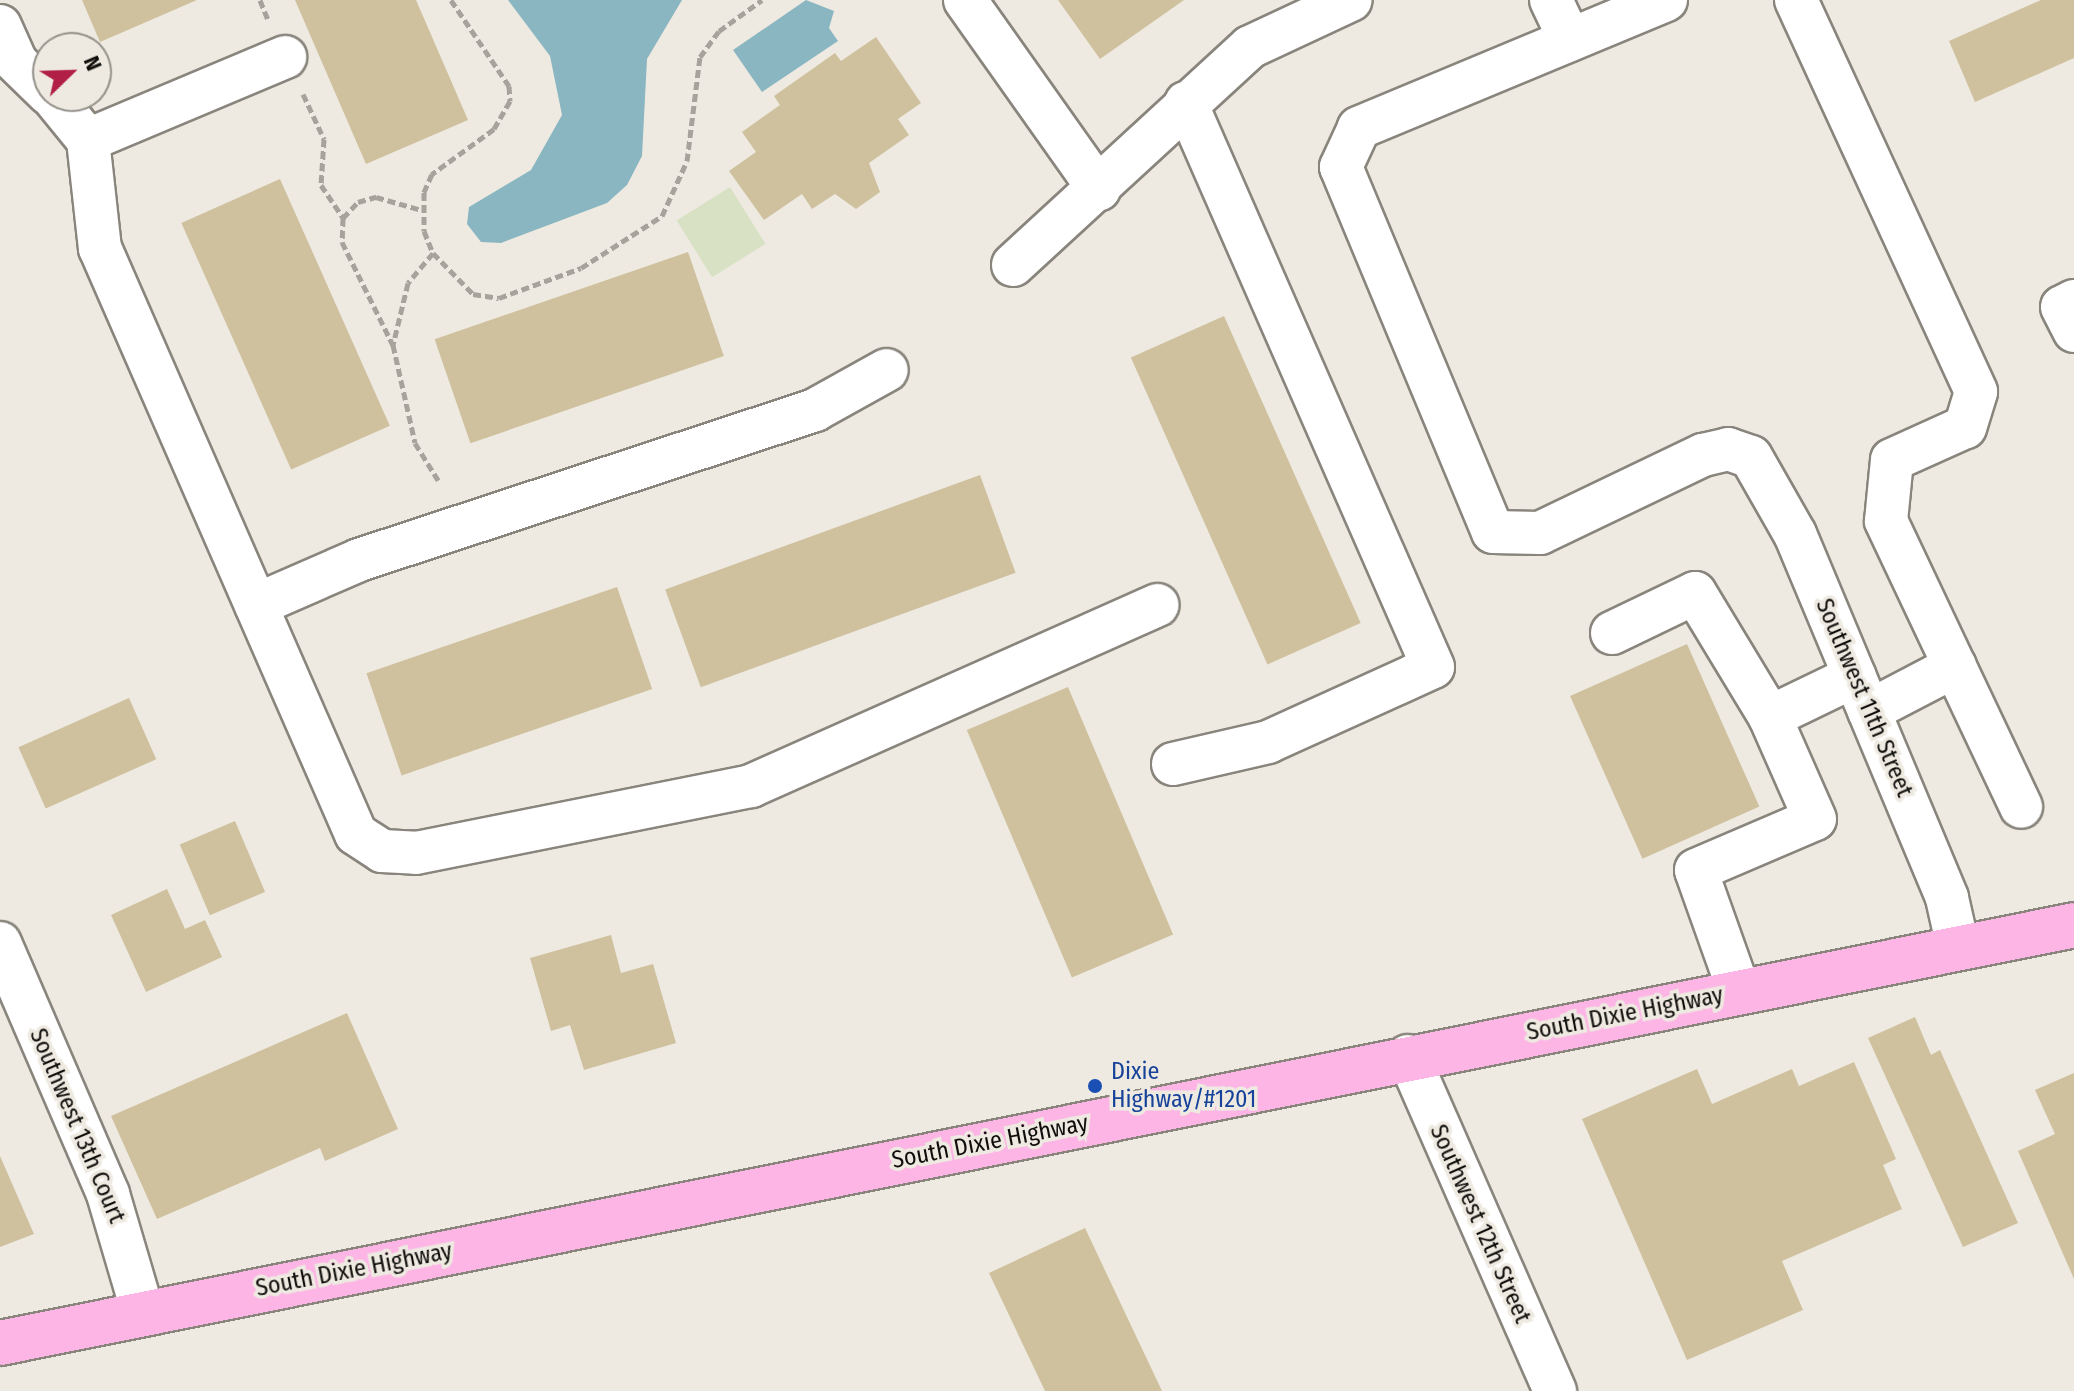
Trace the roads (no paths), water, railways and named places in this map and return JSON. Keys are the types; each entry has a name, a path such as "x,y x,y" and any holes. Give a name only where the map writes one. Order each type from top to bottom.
{"main road":[{"name":"South Dixie Highway","path":"0,1343 1408,1056 2074,925"}],"street":[{"path":"965,0 1099,189"},
{"path":"1013,265 1250,47 1351,0"},
{"path":"1551,0 1570,40 1666,0"},
{"path":"1796,0 1976,392 1965,427 1892,460 1886,521 2021,807"},
{"path":"0,26 16,62 32,77"},
{"name":"Southwest 11th Street","path":"1570,40 1359,128 1341,167 1493,532 1540,533 1703,455 1728,449 1751,457 1795,534 1947,898 1958,947"},
{"path":"88,140 285,57"},
{"path":"1173,764 1268,742 1433,667 1186,103"},
{"path":"65,112 88,140 100,248 356,834 382,851 416,853 751,786 1158,605"},
{"path":"2074,301 2062,307 2074,331"},
{"path":"256,605 359,560 815,410 887,370"},
{"path":"1612,633 1695,593 1770,717 1815,819 1696,870 1739,991"},
{"path":"1770,717 1955,666"},
{"name":"Southwest 13th Court","path":"0,943 108,1194 143,1313"},
{"name":"Southwest 12th Street","path":"1408,1056 1555,1391"}],"water":[{"path":"508,0 682,0 647,59 642,156 627,185 607,203 501,243 481,242 467,224 469,207 531,170 562,115 550,56"},
{"path":"806,0 834,11 829,28 838,41 762,92 733,50"}],"place":[{"name":"Dixie Highway/#1201","path":"1095,1086"}]}
